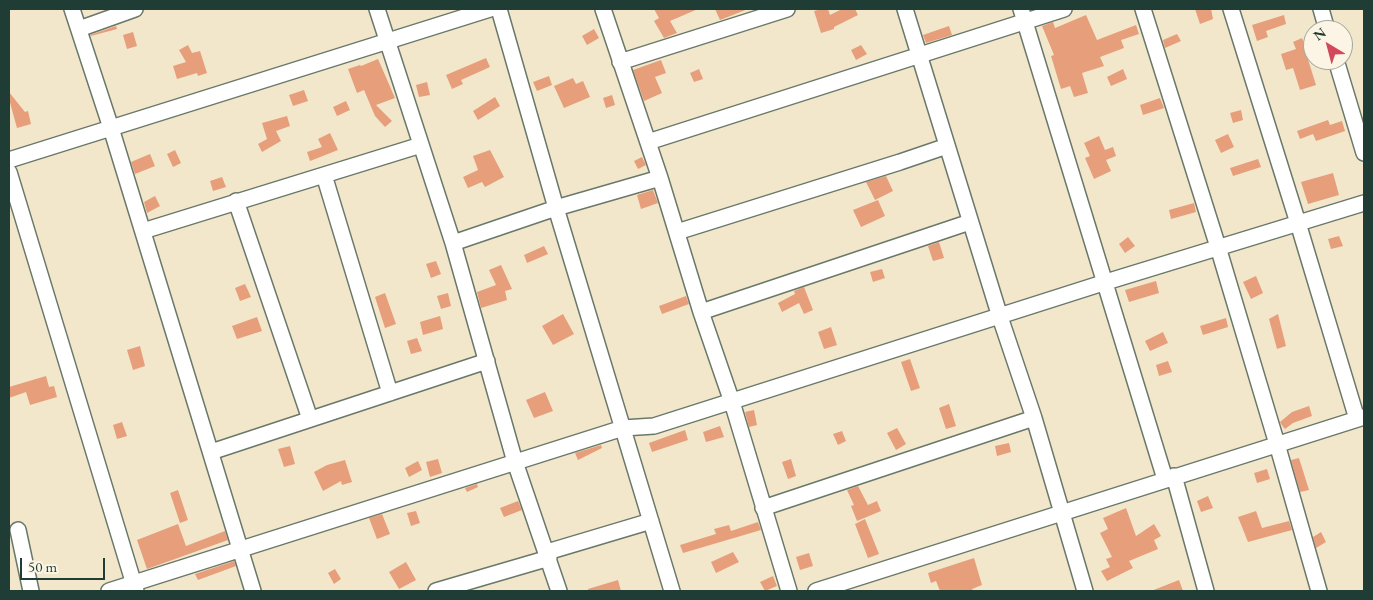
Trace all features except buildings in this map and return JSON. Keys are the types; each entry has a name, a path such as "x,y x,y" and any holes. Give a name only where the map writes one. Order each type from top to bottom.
{"street":[{"path":"72,9 111,128 254,591"},
{"path":"79,29 135,9"},
{"path":"377,9 452,243 516,462 559,591"},
{"path":"9,160 490,9"},
{"path":"499,9 556,208 672,591"},
{"path":"602,9 660,178 701,312 732,402 789,591"},
{"path":"620,62 787,9"},
{"path":"905,9 970,222 1034,418 1085,591"},
{"path":"648,142 919,54 1023,15 1064,9"},
{"path":"1143,9 1218,247 1319,591"},
{"path":"816,591 1277,444 1362,420 1231,9"},
{"path":"1023,15 1106,282 1206,591"},
{"path":"1339,70 1364,153"},
{"path":"143,231 421,145"},
{"path":"676,232 947,146"},
{"path":"9,172 134,588"},
{"path":"324,175 390,393"},
{"path":"452,243 556,208 660,178"},
{"path":"236,201 310,419"},
{"path":"109,591 134,588 240,550 623,428 654,426 1106,282 1364,203"},
{"path":"701,312 970,222"},
{"path":"210,452 487,361"},
{"path":"763,508 1034,418"},
{"path":"436,591 651,521"},
{"path":"18,530 31,591"}]}
